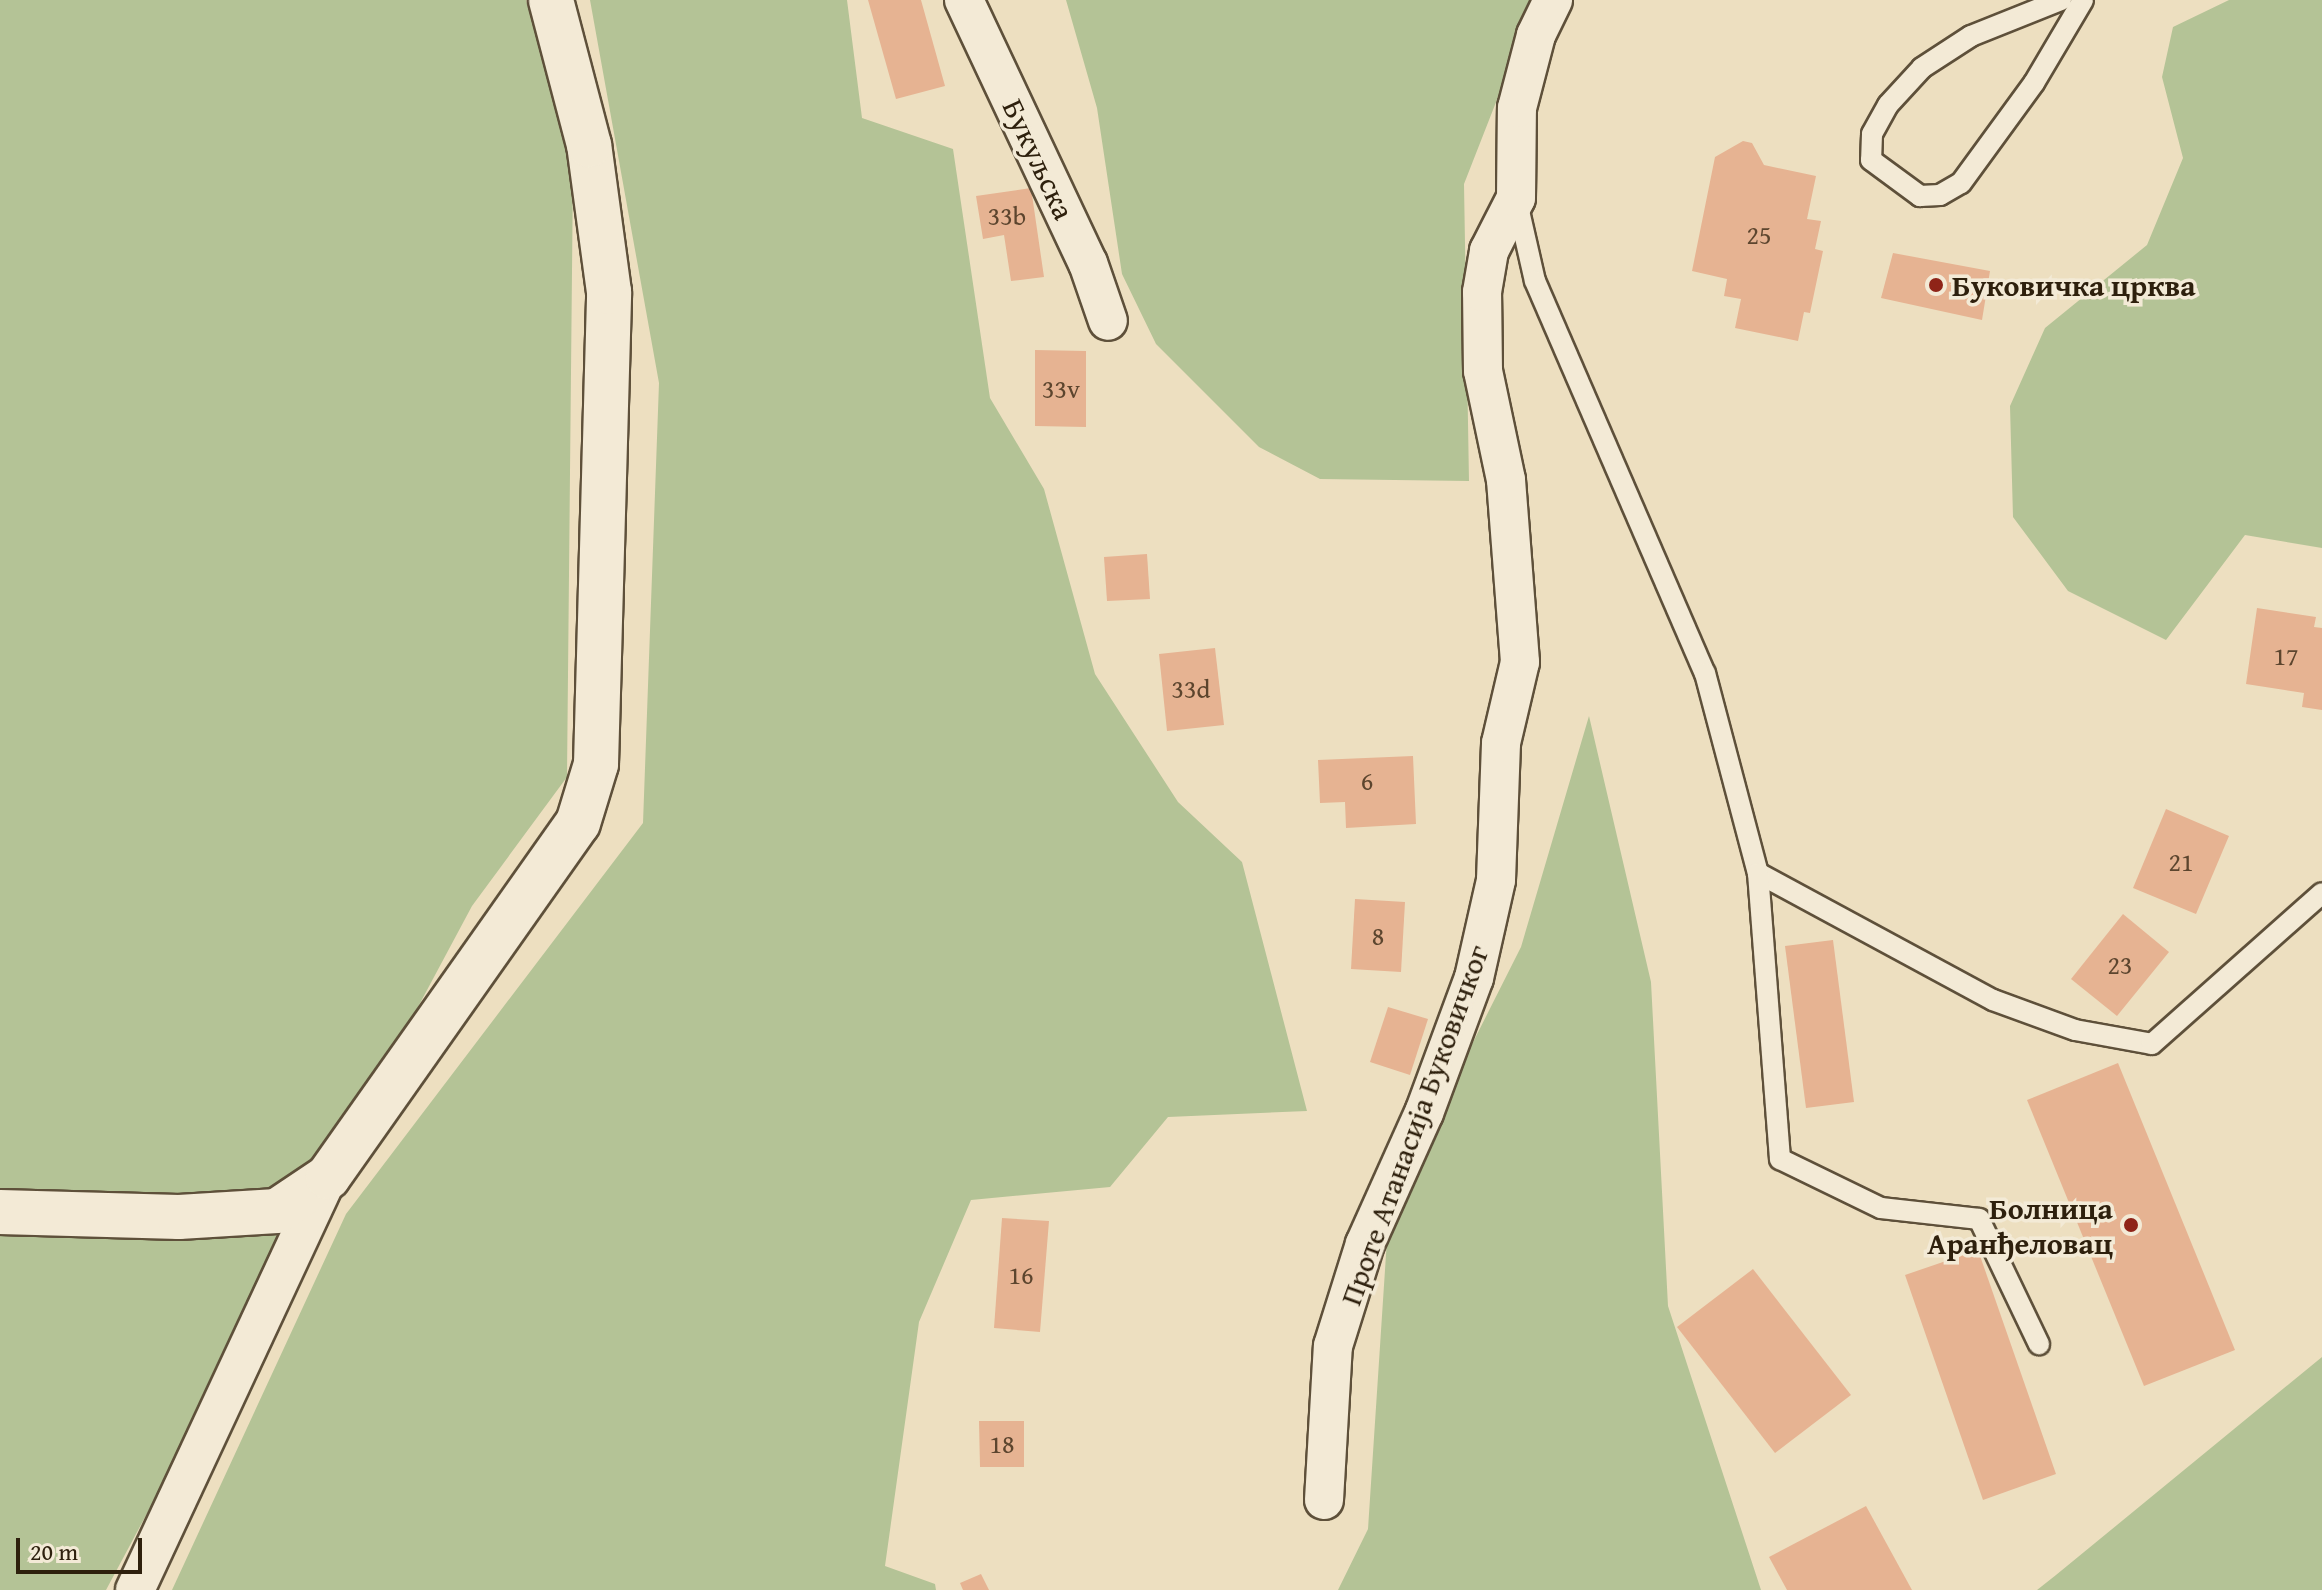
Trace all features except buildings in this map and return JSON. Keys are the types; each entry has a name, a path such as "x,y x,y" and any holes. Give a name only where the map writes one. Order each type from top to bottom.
{"street":[{"path":"135,1590 328,1177 578,823 596,764 609,292 589,145 551,0"},
{"name":"Букуљска","path":"964,0 1088,263 1108,321"},
{"name":"Проте Атанасија Буковичког","path":"1324,1500 1333,1346 1365,1244 1424,1113 1474,978 1496,880 1501,743 1520,662 1506,480 1483,371 1482,292 1489,251 1516,198 1517,108 1536,35 1553,0"},
{"path":"0,1212 179,1217 277,1211 328,1177"}],"lane":[{"path":"2061,0 1971,36 1922,68 1888,105 1872,134 1871,160 1920,196 1940,195 1961,183 2034,83 2083,0"},
{"path":"1516,198 1535,281 1705,673 1758,873 1780,1159 1881,1208 1979,1219 2039,1344"},
{"path":"1758,873 1993,1000 2075,1030 2152,1044 2322,893"}],"green space":[{"path":"0,0 526,0 573,171 567,777 472,906 106,1590 0,1590"},
{"path":"590,0 847,0 862,118 953,149 990,398 1044,489 1095,674 1178,802 1242,862 1307,1111 1168,1117 1110,1187 971,1200 919,1322 885,1566 935,1584 936,1590 172,1590 346,1214 643,823 659,383"},
{"path":"1066,0 1536,0 1464,184 1469,481 1320,479 1259,447 1156,344 1122,274 1097,108"},
{"path":"2229,0 2322,0 2322,548 2245,535 2166,640 2068,591 2013,517 2010,406 2045,328 2147,245 2183,158 2162,77 2173,27"},
{"path":"1589,716 1651,982 1668,1306 1761,1590 1338,1590 1368,1529 1389,1209 1521,947"},
{"path":"2322,1357 2322,1590 2037,1590 2056,1575"}],"place":[{"name":"Буковичка црква","path":"1936,285"},
{"name":"Болница Аранђеловац","path":"2131,1225"}]}
